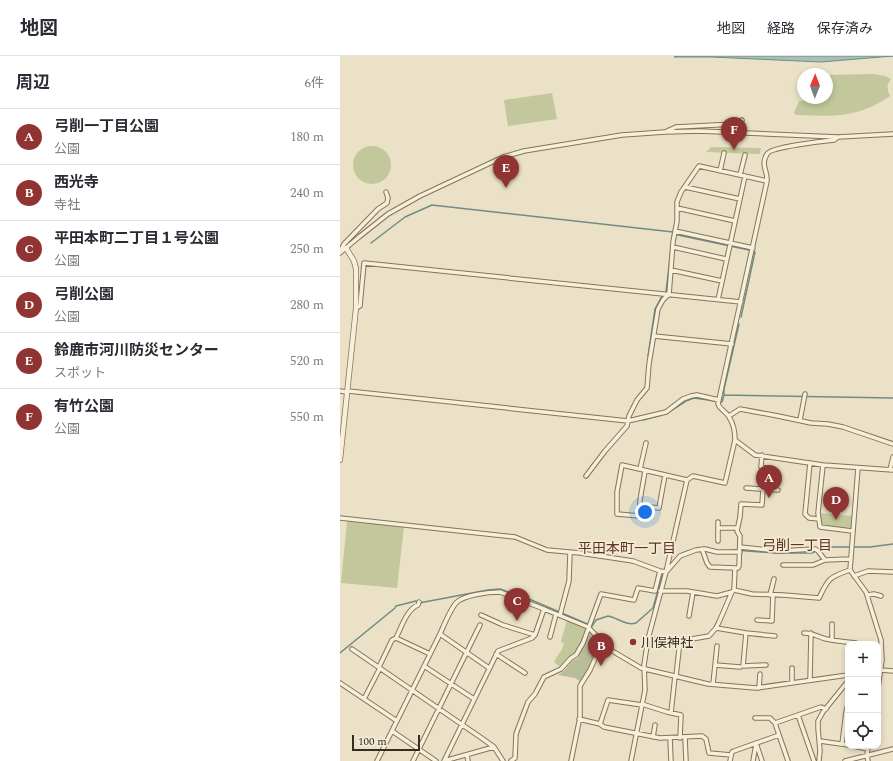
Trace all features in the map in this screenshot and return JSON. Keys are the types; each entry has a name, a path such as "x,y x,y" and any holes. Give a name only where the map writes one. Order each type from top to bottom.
{"street":[{"path":"665,132 676,127 735,124 742,120"},
{"path":"340,253 382,218 420,196 503,157 524,151 622,135 665,132 699,131 838,137 893,134"},
{"path":"631,761 642,705 644,690 644,665 648,639 666,572 687,480 692,476 725,483 735,440 735,434 729,416 720,408 719,402 767,181 768,175 764,167 767,153 785,147 834,140 838,137"},
{"path":"720,171 724,153"},
{"path":"718,300 740,199 745,155"},
{"path":"586,476 627,426 629,416 637,400 648,386 648,368 658,309 663,300 669,295 677,202 685,187 699,166 767,181"},
{"path":"685,187 740,199"},
{"path":"340,253 344,244 378,209 387,203 388,198 386,192"},
{"path":"677,208 735,221"},
{"path":"675,232 729,246 752,248"},
{"path":"340,460 356,308 356,269 354,261 346,248"},
{"path":"673,248 726,259"},
{"path":"356,308 360,306 364,263 741,302"},
{"path":"671,270 722,281"},
{"path":"654,336 732,344"},
{"path":"340,391 628,421 666,412 683,399 691,396 697,396 719,402"},
{"path":"800,420 805,396"},
{"path":"729,416 740,409 812,423 828,424 843,427 893,444"},
{"path":"735,440 750,452 755,454 810,463 892,470 893,457"},
{"path":"640,470 646,443"},
{"path":"762,455 761,467 766,468"},
{"path":"810,463 805,514 809,518 819,519"},
{"path":"822,464 819,495 820,527 852,531"},
{"path":"645,471 640,516 618,514 618,486 622,466 687,480"},
{"path":"858,468 850,570 867,595 881,640 883,657 881,664"},
{"path":"640,506 659,508 665,475"},
{"path":"746,488 778,490"},
{"path":"702,550 710,567 738,568 740,547 737,528 741,504 762,505 763,490"},
{"path":"340,518 512,536 547,550 633,561 666,572"},
{"path":"718,522 718,541"},
{"path":"718,528 737,528"},
{"path":"740,547 778,551 817,550 825,560"},
{"path":"666,572 680,556 696,550 740,552"},
{"path":"550,637 558,614 561,610 569,581 570,553"},
{"path":"783,565 813,565 825,560 850,559"},
{"path":"648,639 680,641 709,636 716,628 733,591 735,568"},
{"path":"660,591 693,592 717,596 733,591 752,594 819,598 826,583 831,578 850,570"},
{"path":"511,761 515,758 515,740 518,726 528,702 544,677 561,669 570,658 576,655 601,594 634,600 638,588 655,591 660,571"},
{"path":"854,576 868,571 893,572"},
{"path":"758,620 772,621 772,595 774,579"},
{"path":"377,761 455,604 474,595 500,592 589,626 602,643 614,653 641,668 675,676 713,684 759,688 845,675"},
{"path":"689,616 693,592"},
{"path":"867,595 874,594 881,596"},
{"path":"364,699 392,640 396,638 410,612 418,603"},
{"path":"444,761 496,654 498,651 532,638 535,635 544,608"},
{"path":"481,615 503,625 535,635"},
{"path":"832,624 832,640"},
{"path":"413,761 480,626"},
{"path":"716,628 775,636"},
{"path":"746,633 743,666 766,665"},
{"path":"804,633 811,633 832,640 845,642"},
{"path":"810,680 811,633"},
{"path":"440,634 489,668"},
{"path":"396,638 430,654"},
{"path":"670,713 680,641"},
{"path":"571,761 579,719 580,686 590,670 602,643"},
{"path":"713,684 717,646"},
{"path":"352,649 462,723 494,747 503,761"},
{"path":"496,654 525,673"},
{"path":"715,665 740,667"},
{"path":"424,666 474,699"},
{"path":"881,667 893,671"},
{"path":"792,668 792,683"},
{"path":"759,688 760,674"},
{"path":"340,683 397,721"},
{"path":"819,761 820,741 818,721 845,685"},
{"path":"533,696 538,699"},
{"path":"600,724 608,700 642,705 681,715 680,738"},
{"path":"775,723 821,707 826,709"},
{"path":"798,715 814,761"},
{"path":"756,718 770,718 775,723 788,761"},
{"path":"579,719 600,724 604,727 653,737 680,738 702,736 706,739 709,753 732,755"},
{"path":"653,737 655,725"},
{"path":"842,744 845,728"},
{"path":"392,731 436,761"},
{"path":"730,761 734,751 779,735"},
{"path":"685,737 686,761"},
{"path":"670,738 671,761"},
{"path":"820,741 845,744"},
{"path":"753,761 756,743"},
{"path":"756,743 762,761"},
{"path":"444,761 494,747"},
{"path":"868,749 868,761"},
{"path":"845,761 893,749"},
{"path":"467,755 468,761"}],"green space":[{"path":"873,74 885,76 891,79 888,83 888,91 890,96 866,109 855,112 833,115 796,115 794,113 798,104 833,104 833,75"},
{"path":"552,93 557,119 508,126 504,100"},
{"path":"372,146 382,149 388,155 391,165 388,175 382,181 372,184 362,181 356,175 353,165 356,155 362,149"},
{"path":"711,147 761,148 760,154 706,152"},
{"path":"820,513 853,516 851,528 848,529 824,526 821,524"},
{"path":"347,521 404,527 397,588 341,583"},
{"path":"567,620 585,627 585,633 584,639 578,650 561,668 554,662 564,644 561,641"},
{"path":"590,632 600,643 589,669 581,682 575,678 558,675 565,670 572,661 578,658"}],"water":[{"path":"893,56 821,62 711,57 674,57"}],"waterway":[{"path":"371,243 405,217 432,205 673,232 666,292"},
{"path":"678,235 749,250"},
{"path":"741,317 754,251"},
{"path":"648,356 655,309 662,296"},
{"path":"724,395 724,389 739,324"},
{"path":"666,414 686,401 694,398 722,402 724,395 893,398"},
{"path":"643,420 662,415"},
{"path":"734,550 776,553 812,553 822,547 870,547 893,544"},
{"path":"682,553 703,548"},
{"path":"340,653 396,606 416,601 419,603 488,590 500,589 529,599 592,626 596,620 608,616 625,623 632,624 636,623 653,608 662,576"},
{"path":"577,656 582,648"}],"place":[{"name":"有竹公園","path":"734,150"},
{"name":"鈴鹿市河川防災センター","path":"506,188"},
{"name":"弓削一丁目公園","path":"769,498"},
{"name":"弓削公園","path":"836,520"},
{"name":"平田本町二丁目１号公園","path":"517,621"},
{"name":"川俣神社","path":"633,642"},
{"name":"西光寺","path":"601,666"}],"district":[{"name":"弓削一丁目","path":"797,545"},
{"name":"平田本町一丁目","path":"627,548"}]}
